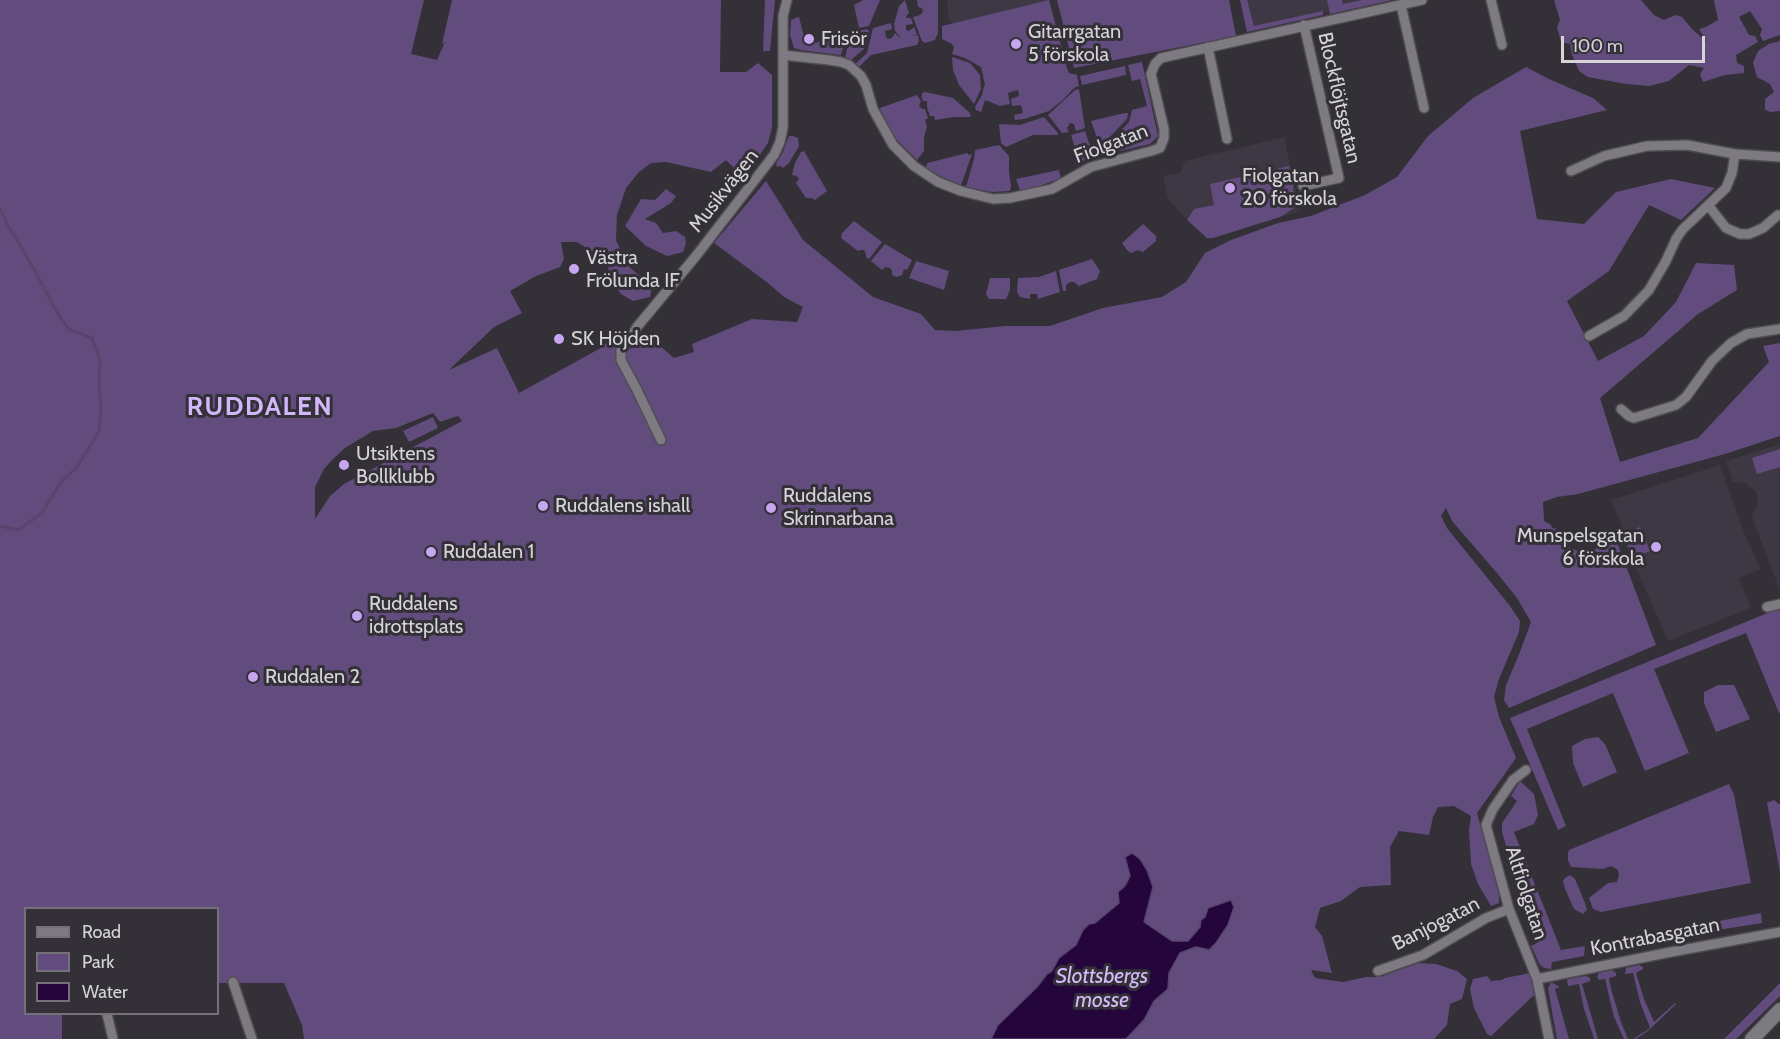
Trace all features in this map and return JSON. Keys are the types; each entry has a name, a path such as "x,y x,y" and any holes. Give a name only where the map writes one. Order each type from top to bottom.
{"street":[{"name":"Musikvägen","path":"661,440 621,360 621,350 774,155 783,127 783,16 787,0"},
{"name":"Fiolgatan","path":"783,55 829,60 849,65 861,76 882,128 902,156 938,182 961,192 993,199 1024,196 1052,189 1091,167 1160,148 1164,138 1164,129 1151,74 1155,64 1161,58 1422,0"},
{"path":"1491,0 1502,45"},
{"path":"1401,5 1424,108"},
{"name":"Blockflöjtsgatan","path":"1303,186 1339,178 1304,25"},
{"path":"1208,48 1227,139"},
{"path":"1571,171 1604,156 1647,146 1687,144 1735,154 1780,157"},
{"path":"1588,336 1624,316 1643,297 1656,279 1682,230 1726,188 1732,173 1735,154"},
{"path":"1708,205 1726,228 1740,234 1749,234 1763,228 1778,215"},
{"path":"1621,409 1634,418 1676,405 1686,398 1712,361 1731,344 1747,334 1780,329"},
{"path":"1767,608 1780,604"},
{"name":"Altfiolgatan","path":"1526,770 1513,780 1493,809 1486,825 1509,909 1537,979 1549,1039"},
{"name":"Banjogatan","path":"1378,971 1423,955 1486,918 1509,909"},
{"name":"Kontrabasgatan","path":"1537,979 1780,932"},
{"path":"233,982 252,1039"},
{"path":"1752,1039 1780,1010"},
{"path":"107,1015 113,1039"}],"shaded area":[{"name":"Gitarrgatan 5 förskola","path":"947,0 1048,0 1058,42 994,64 949,20"},
{"path":"1242,0 1382,0 1248,29"},
{"name":"Fiolgatan 20 förskola","path":"1284,137 1300,211 1207,238 1168,199 1163,176 1180,173 1185,161"},
{"path":"1780,444 1780,591 1752,517 1758,504 1756,492 1745,483 1733,482 1726,461"},
{"name":"Munspelsgatan 6 förskola","path":"1720,465 1745,535 1761,569 1739,578 1751,608 1668,641 1620,532 1621,523 1611,500"}],"green space":[{"path":"0,0 424,0 411,54 437,60 445,42 442,44 452,0 721,0 720,72 746,72 758,63 772,75 772,128 768,143 744,178 726,160 711,172 666,162 651,163 639,172 626,188 617,215 616,240 628,266 652,286 650,297 633,301 621,294 610,279 609,257 599,256 577,242 561,242 564,259 560,267 536,276 510,291 522,313 494,327 449,370 497,348 519,393 599,349 613,338 631,349 646,334 674,358 694,352 692,344 752,319 797,322 803,307 784,297 714,243 766,181 803,240 873,297 921,314 935,330 956,331 1005,326 1050,326 1103,308 1162,297 1186,282 1205,253 1231,240 1278,223 1311,216 1365,195 1397,177 1428,136 1473,98 1526,67 1593,98 1607,110 1520,131 1537,219 1584,224 1616,192 1671,179 1715,188 1681,220 1649,205 1609,271 1567,301 1598,361 1644,336 1676,302 1696,263 1734,265 1737,290 1698,314 1600,398 1620,462 1698,438 1769,362 1763,346 1780,343 1780,436 1725,454 1543,502 1544,521 1557,529 1556,540 1585,555 1615,537 1656,645 1509,708 1504,700 1506,685 1531,622 1517,598 1452,521 1446,508 1441,516 1447,528 1520,621 1519,632 1494,697 1499,717 1516,758 1477,813 1499,894 1499,903 1491,906 1478,884 1471,864 1469,830 1471,816 1454,806 1438,807 1429,835 1399,831 1390,847 1391,885 1360,887 1341,901 1320,908 1315,927 1322,936 1332,973 1311,970 1315,978 1343,982 1366,977 1380,977 1418,963 1436,964 1457,971 1467,979 1462,999 1450,1004 1447,1025 1434,1039 1126,1039 1144,1020 1154,1001 1168,989 1169,973 1180,953 1196,947 1209,949 1231,900 1208,908 1200,927 1188,941 1172,941 1144,922 1151,896 1147,870 1140,859 1128,865 1130,876 1122,889 1119,903 1080,936 1076,945 1059,958 1052,971 1046,974 1037,987 998,1025 991,1039 304,1039 302,1025 284,983 219,983 219,907 24,907 24,1015 62,1015 62,1039 0,1039","holes":["433,413 440,422 458,416 462,421 344,484 330,496 315,519 315,487 324,469 345,448 373,431 396,428"]},
{"path":"765,0 775,0 770,51 763,51"},
{"path":"863,0 880,0 869,26 859,28 854,5"},
{"path":"905,0 909,13 906,18 911,18 913,24 906,25 906,30 909,31 914,27 917,34 912,36 918,35 917,45 871,55 859,67 855,64 867,53 873,28 891,23 892,29 885,31 886,37 892,38 895,33 901,38 895,31 894,24 899,6"},
{"path":"917,0 938,0 938,33 935,40 925,43 922,41 913,17 923,12 922,8 918,7"},
{"name":"Gitarrgatan 5 förskola","path":"1049,0 1067,68 1069,73 1077,75 1079,86 1049,111 1024,119 1015,120 1014,115 1023,113 1021,105 1012,106 1011,99 1019,96 1018,90 1008,93 1010,104 1000,106 985,100 981,112 976,110 975,107 985,85 981,67 952,54 954,48 952,44 942,39 942,26"},
{"path":"1057,0 1229,0 1236,36 1074,68"},
{"path":"1240,0 1247,0 1254,26 1323,11 1323,15 1247,32"},
{"path":"1327,0 1342,0 1343,4 1362,0 1392,0 1330,14"},
{"path":"1554,0 1641,0 1654,15 1664,20 1676,15 1682,17 1707,42 1699,29 1718,20 1714,0 1780,0 1780,35 1763,41 1760,35 1762,29 1750,11 1739,17 1749,35 1755,36 1758,42 1736,55 1737,63 1744,66 1744,73 1725,75 1703,82 1700,74 1704,68 1689,65 1669,81 1649,86 1626,84 1588,77 1579,71 1570,44 1561,42 1557,27 1560,20"},
{"path":"799,17 806,45 841,37 843,48 841,55 794,48 790,35 791,20"},
{"path":"867,29 869,31 864,49 851,60 845,57 848,46 845,34"},
{"path":"1780,41 1780,111 1771,112 1765,110 1765,99 1774,92 1770,84 1757,77 1753,63 1758,51 1769,44"},
{"path":"952,57 970,63 980,75 981,89 974,104 959,85 953,70"},
{"path":"1142,62 1158,136 1150,144 1111,153 1107,145 1129,122 1132,110 1147,106 1140,79 1132,81 1128,65"},
{"path":"1125,66 1126,75 1082,85 1080,76"},
{"path":"1079,89 1085,128 1076,131 1074,124 1070,123 1067,128 1069,132 1062,133 1048,115 1075,90"},
{"path":"922,93 953,98 970,113 971,117 935,120 934,116 930,116 927,101 923,101"},
{"path":"917,95 921,101 919,106 925,109 928,118 925,120 927,127 924,151 917,160 897,140 882,117 880,108"},
{"path":"1128,113 1127,119 1104,143 1097,138 1091,121"},
{"path":"1044,117 1058,135 1033,135 1006,147 1001,143 999,124 1020,125"},
{"path":"1085,131 1089,143 1096,151 1080,164 1071,135"},
{"path":"789,136 798,138 799,146 789,163 783,168 777,167 776,164"},
{"path":"999,145 1009,156 1010,191 992,192 966,187 975,150"},
{"path":"804,151 827,191 815,200 806,198 796,183 799,179 792,175 795,163"},
{"path":"967,153 972,154 961,185 926,168 927,163"},
{"path":"1289,166 1293,180 1294,208 1280,217 1213,238 1207,238 1187,220 1194,209 1214,205 1210,184"},
{"path":"1059,170 1061,178 1040,186 1020,190 1016,179"},
{"path":"666,189 676,196 671,203 645,219 656,223 663,233 676,231 685,237 683,252 667,256 646,246 625,226 641,199 655,200"},
{"path":"854,221 882,242 869,259 864,250 858,251 841,238 842,233"},
{"path":"1143,224 1156,236 1156,241 1143,252 1138,250 1131,253 1122,243"},
{"path":"885,244 912,260 902,275 897,277 892,275 890,268 885,267 882,270 871,261"},
{"path":"1092,259 1100,271 1097,279 1079,286 1070,282 1066,285 1066,291 1063,291 1059,270"},
{"path":"916,261 949,271 944,290 909,278"},
{"path":"1056,271 1060,292 1038,299 1037,294 1030,294 1030,299 1020,297 1017,292 1018,278 1039,277"},
{"path":"990,278 1010,278 1010,290 1006,299 989,299 986,294"},
{"path":"433,417 438,428 409,442 403,431"},
{"path":"1780,449 1780,467 1757,474 1752,458"},
{"path":"1640,527 1650,551 1633,558 1623,534"},
{"path":"1780,608 1780,713 1746,633 1654,669 1689,753 1645,771 1613,693 1527,729 1566,826 1558,830 1510,718"},
{"path":"1718,685 1734,685 1750,719 1716,732 1704,703 1704,692"},
{"path":"1598,737 1605,744 1617,772 1583,787 1573,763 1572,746 1585,739"},
{"path":"1520,781 1534,794 1538,815 1534,824 1514,832 1561,950 1585,946 1584,956 1552,962 1551,969 1540,965 1531,946 1537,943 1524,909 1527,905 1512,867 1502,832 1502,823 1517,801 1511,796"},
{"path":"1729,784 1734,795 1751,883 1601,912 1593,909 1589,898 1608,883 1617,882 1618,870 1611,866 1603,869 1571,867 1568,860 1569,850"},
{"path":"1774,800 1780,805 1780,872 1767,803"},
{"path":"1570,875 1575,879 1585,903 1587,910 1583,914 1574,909 1565,889 1563,881"},
{"path":"1761,913 1762,923 1711,931 1695,937 1693,926"},
{"path":"1687,927 1690,938 1592,956 1590,945"},
{"path":"1639,965 1643,969 1636,973 1654,1022 1676,1004 1649,1030 1633,1039 1650,1028 1640,1002 1633,973 1625,974 1626,968"},
{"path":"1612,970 1616,976 1609,978 1611,989 1628,1039 1624,1039 1614,1017 1605,979 1599,980 1597,977 1599,973"},
{"path":"1530,973 1534,995 1491,1036 1487,1034 1474,1008 1470,989 1473,979 1487,976 1491,981 1502,980"},
{"path":"1586,976 1590,978 1590,981 1582,984 1598,1039 1594,1039 1579,984 1568,986 1567,981"},
{"path":"1551,982 1560,987 1555,989 1569,1039 1557,1039 1548,989"},
{"path":"1780,983 1780,996 1736,1039 1724,1039"}],"water":[{"name":"Slottsbergs mosse","path":"1132,853 1140,859 1147,870 1153,887 1144,922 1172,941 1188,941 1200,927 1208,908 1231,900 1234,907 1228,925 1216,943 1209,950 1196,947 1180,953 1169,973 1168,989 1154,1001 1144,1020 1126,1039 991,1039 998,1025 1052,971 1059,958 1076,945 1083,930 1119,903 1118,892 1125,886 1130,876 1125,857"}],"waterway":[{"path":"0,208 68,329 92,338 100,360 101,406 99,431 77,467 60,483 42,513 18,530 0,526"}],"place":[{"name":"Frisör","path":"809,39"},
{"name":"Gitarrgatan 5 förskola","path":"1016,44"},
{"name":"Fiolgatan 20 förskola","path":"1230,188"},
{"name":"Västra Frölunda IF","path":"574,269"},
{"name":"SK Höjden","path":"559,339"},
{"name":"Utsiktens Bollklubb","path":"344,465"},
{"name":"Ruddalens ishall","path":"543,506"},
{"name":"Ruddalens Skrinnarbana","path":"771,508"},
{"name":"Munspelsgatan 6 förskola","path":"1656,547"},
{"name":"Ruddalen 1","path":"431,552"},
{"name":"Ruddalens idrottsplats","path":"357,616"},
{"name":"Ruddalen 2","path":"253,677"}],"district":[{"name":"RUDDALEN","path":"260,407"}]}
